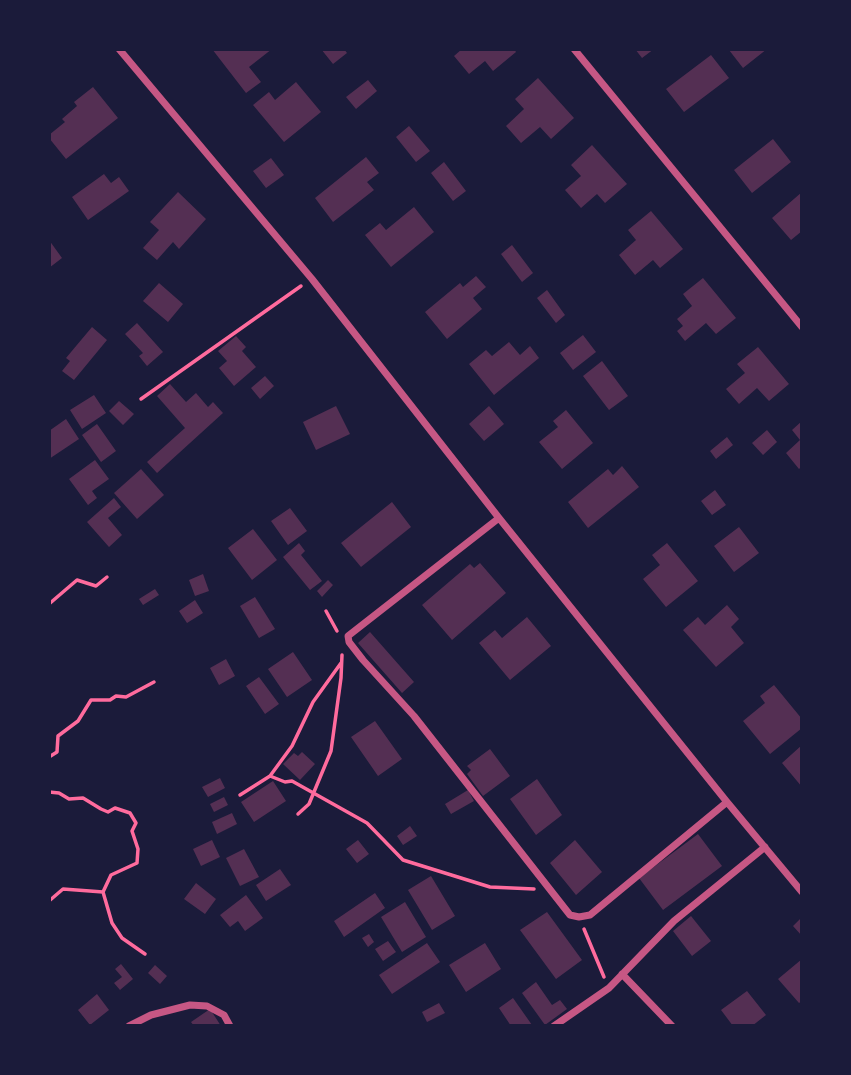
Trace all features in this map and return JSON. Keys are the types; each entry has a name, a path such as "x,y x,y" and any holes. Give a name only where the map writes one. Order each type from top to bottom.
{"street":[{"path":"120,49 312,279 499,518 802,892"},
{"path":"574,49 802,327"},
{"path":"499,518 348,636 349,642 363,660 414,716 570,915 590,915 727,802"},
{"path":"554,1026 609,988 674,920 765,847"},
{"path":"622,974 672,1026"},
{"path":"129,1026 151,1015 190,1005 207,1006 224,1015 230,1026"}],"path":[{"path":"141,399 312,279"},
{"path":"49,604 77,580 96,586 107,577"},
{"path":"240,795 270,776 292,746 313,702 342,662"},
{"path":"298,814 309,804 331,751 341,678"},
{"path":"49,757 58,752 58,736 78,721 91,700 126,697 154,682"},
{"path":"270,776 285,782 292,781 367,823 403,860 490,887 550,889"},
{"path":"49,792 59,793 69,799 83,798 108,812 116,808 130,813 136,823 132,831 138,849 137,863 111,875 103,892 112,923 122,938 145,954"},
{"path":"49,901 62,889 103,892"},
{"path":"579,917 609,988"}],"building":[{"path":"212,49 272,49 249,67 261,82 246,93"},
{"path":"321,49 344,49 347,53 333,64"},
{"path":"462,49 514,49 516,52 493,71 485,61 469,74 454,56"},
{"path":"635,49 654,49 642,58"},
{"path":"767,49 743,68 729,50"},
{"path":"711,55 729,78 684,112 666,89"},
{"path":"538,78 574,118 551,139 540,127 521,143 506,126 524,109 515,99"},
{"path":"368,80 377,91 356,109 346,97"},
{"path":"296,82 321,112 284,142 253,105 269,92 275,100"},
{"path":"93,87 118,118 66,159 49,135 65,122 62,119 77,106 74,102"},
{"path":"409,126 430,151 416,162 396,137"},
{"path":"773,139 791,162 752,193 734,170"},
{"path":"592,145 627,184 605,203 597,194 581,208 565,190 581,176 571,165"},
{"path":"366,157 379,173 367,182 374,190 333,222 315,198"},
{"path":"271,158 284,175 266,188 253,171"},
{"path":"444,162 466,191 453,201 431,173"},
{"path":"104,174 111,183 119,177 129,191 88,220 72,197"},
{"path":"178,192 206,219 179,249 173,242 157,260 143,248 159,230 150,222"},
{"path":"802,192 802,231 791,240 772,218"},
{"path":"414,207 434,232 391,267 365,235 380,223 386,230"},
{"path":"651,211 683,249 660,268 653,260 635,275 619,255 636,240 628,230"},
{"path":"49,240 62,258 49,268"},
{"path":"512,245 533,273 522,282 501,254"},
{"path":"476,276 486,287 473,298 482,309 447,339 425,312 460,283 463,287"},
{"path":"703,278 736,318 716,334 706,323 685,341 677,331 683,326 677,319 692,306 683,294"},
{"path":"159,283 183,304 168,322 143,301"},
{"path":"547,290 565,315 556,323 537,298"},
{"path":"137,323 163,352 147,366 139,356 143,353 125,334"},
{"path":"92,327 107,340 74,380 62,371 70,361 66,358"},
{"path":"583,335 596,352 573,370 560,353"},
{"path":"236,336 246,347 242,351 256,367 234,386 219,368 227,361 218,351"},
{"path":"509,342 520,355 530,346 539,358 494,395 469,364 486,350 492,356"},
{"path":"758,347 789,384 769,401 757,388 739,404 726,389 745,373 737,364"},
{"path":"602,361 628,396 609,410 583,376"},
{"path":"265,376 274,386 260,399 251,388"},
{"path":"170,384 186,402 196,393 208,407 213,402 223,413 157,473 147,462 185,428 157,396"},
{"path":"94,395 106,413 82,429 70,410"},
{"path":"119,401 134,414 123,425 109,411"},
{"path":"336,406 350,434 316,450 303,422"},
{"path":"489,406 504,424 484,441 469,424"},
{"path":"566,410 593,443 562,469 539,442 558,427 553,421"},
{"path":"66,419 79,439 49,459 49,431"},
{"path":"802,421 802,466 799,469 786,453 800,440 792,430"},
{"path":"97,424 116,451 101,462 82,435"},
{"path":"767,430 777,442 763,455 752,443"},
{"path":"727,437 733,445 716,459 710,451"},
{"path":"95,460 109,479 92,491 97,498 88,505 69,479"},
{"path":"622,466 639,487 588,528 568,502 608,469 613,475"},
{"path":"141,469 164,495 137,519 114,493"},
{"path":"715,490 726,505 712,515 701,501"},
{"path":"114,498 121,507 108,518 122,535 109,547 87,522"},
{"path":"392,502 411,527 361,567 341,543"},
{"path":"290,508 307,531 288,545 271,521"},
{"path":"739,527 759,553 734,572 714,546"},
{"path":"253,529 277,560 252,580 228,548"},
{"path":"299,543 305,551 301,555 322,581 310,590 283,557"},
{"path":"667,543 698,581 666,607 643,579 660,565 652,555"},
{"path":"480,563 506,593 452,640 422,605 470,564 474,568"},
{"path":"203,574 209,591 195,596 189,580"},
{"path":"328,580 333,585 322,597 317,591"},
{"path":"155,589 159,595 143,605 139,599"},
{"path":"255,597 275,629 259,638 240,606"},
{"path":"195,600 203,613 187,623 179,611"},
{"path":"727,605 739,619 731,627 744,643 716,667 683,630 698,617 705,625"},
{"path":"527,617 551,646 510,680 479,643 495,630 502,638"},
{"path":"370,632 414,682 402,693 358,643"},
{"path":"293,652 312,680 287,697 268,669"},
{"path":"226,659 235,676 219,685 210,668"},
{"path":"259,677 279,704 265,714 246,686"},
{"path":"774,685 802,719 802,728 770,754 743,721 765,703 760,696"},
{"path":"375,721 402,759 378,776 351,737"},
{"path":"802,745 802,787 782,763"},
{"path":"490,749 510,776 483,796 467,774 471,770 467,766"},
{"path":"302,752 315,764 300,780 283,764 294,753 298,756"},
{"path":"220,778 225,788 208,797 202,787"},
{"path":"537,779 562,815 536,835 510,799"},
{"path":"273,781 286,801 254,822 241,802"},
{"path":"468,790 474,801 451,814 445,804"},
{"path":"224,797 228,805 214,812 210,804"},
{"path":"232,813 237,824 217,834 212,822"},
{"path":"410,826 417,836 403,845 397,836"},
{"path":"698,834 722,866 663,910 639,878"},
{"path":"212,840 220,857 201,866 193,849"},
{"path":"358,840 369,854 357,863 346,849"},
{"path":"575,840 602,872 576,895 550,863"},
{"path":"244,849 259,877 240,886 226,858"},
{"path":"280,869 291,885 266,901 256,885"},
{"path":"431,876 455,916 432,930 408,890"},
{"path":"196,883 216,899 205,914 184,899"},
{"path":"375,893 385,908 344,937 334,921"},
{"path":"246,895 263,918 245,931 238,921 230,927 220,915"},
{"path":"405,902 426,937 402,952 381,917"},
{"path":"547,912 582,960 556,979 520,930"},
{"path":"691,916 711,941 692,956 673,931"},
{"path":"802,917 802,936 793,926"},
{"path":"369,934 374,942 368,947 362,938"},
{"path":"388,941 396,952 383,961 375,949"},
{"path":"427,943 440,962 392,994 379,975"},
{"path":"485,943 501,969 466,992 449,965"},
{"path":"802,959 802,1001 799,1003 778,979"},
{"path":"121,964 133,979 120,990 114,983 122,977 115,969"},
{"path":"155,965 167,976 160,984 148,973"},
{"path":"536,982 552,1005 560,1000 567,1009 545,1025 522,993"},
{"path":"747,991 766,1015 752,1026 733,1026 721,1010"},
{"path":"97,994 109,1010 90,1025 78,1010"},
{"path":"513,998 532,1025 511,1026 499,1008"},
{"path":"439,1003 445,1013 427,1022 422,1012"},
{"path":"210,1009 221,1026 194,1026 191,1022"}]}
